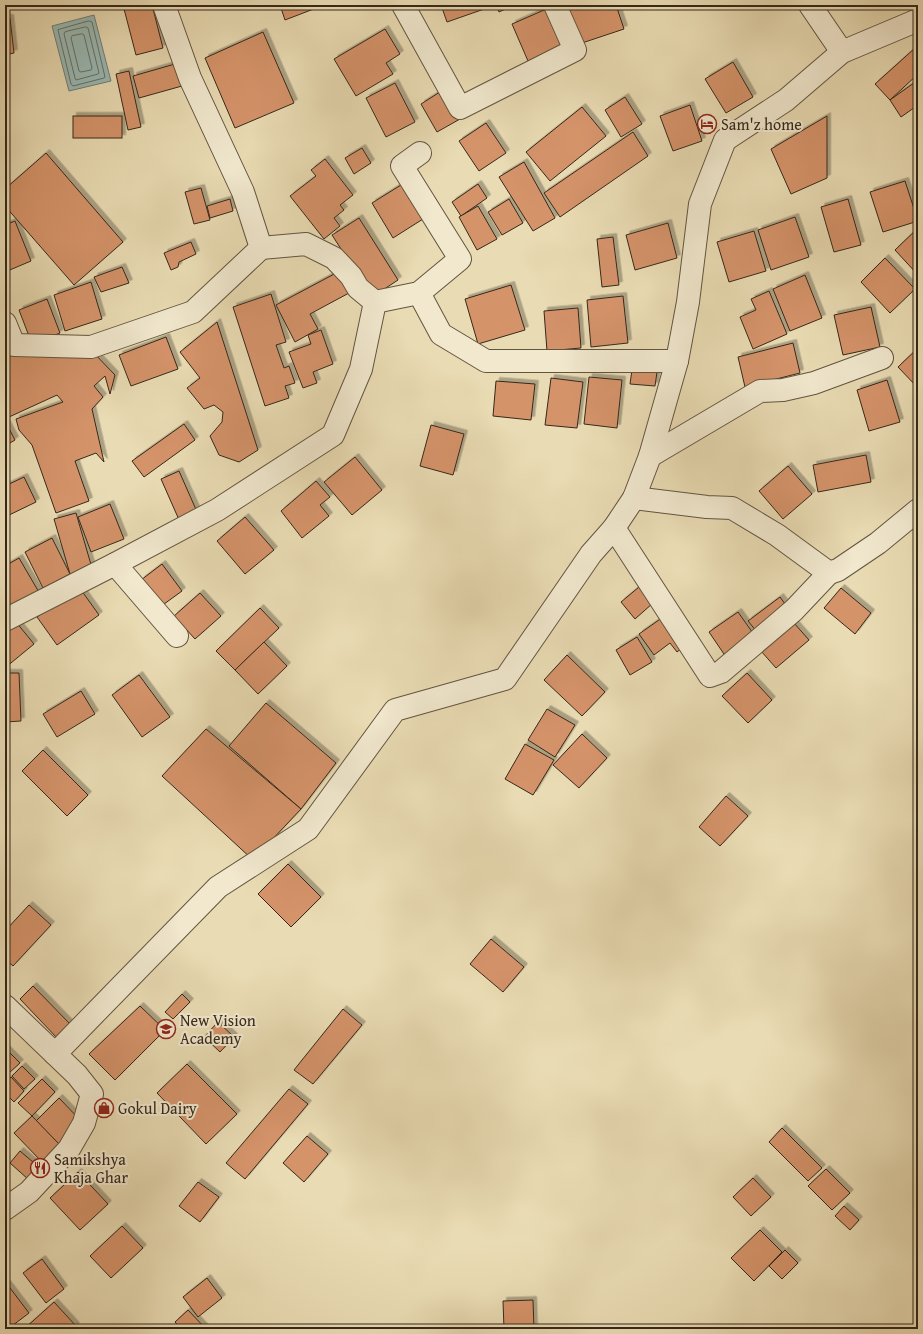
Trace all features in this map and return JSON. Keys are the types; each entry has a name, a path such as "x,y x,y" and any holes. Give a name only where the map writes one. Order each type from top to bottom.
{"street":[{"path":"164,5 190,78 243,192 261,248"},
{"path":"403,5 460,108 575,50 555,5"},
{"path":"810,5 842,52"},
{"path":"55,1054 218,888 308,829 395,710 506,679 590,554 614,528 634,498 650,456 677,361 688,302 700,204 725,140 786,100 842,52 918,20"},
{"path":"375,302 419,293 460,259 402,166 420,153"},
{"path":"5,323 14,345 91,347 193,312 261,248 306,244 334,258 351,276 358,288 375,302"},
{"path":"419,293 441,334 486,362 677,361"},
{"path":"5,620 217,510 332,436 361,368 375,302"},
{"path":"650,456 760,391 783,390 814,383 882,358"},
{"path":"634,498 707,507 732,508 777,535 829,572"},
{"path":"614,528 710,676 721,672 782,621 829,572 838,570 878,543 918,510"},
{"path":"115,564 177,636"},
{"path":"5,1006 77,1076 92,1094 84,1123 69,1149 29,1192 5,1209"}],"water":[{"path":"94,15 111,81 69,91 52,26"}],"building":[{"path":"123,5 152,5 163,48 136,55"},
{"path":"280,5 324,5 285,20"},
{"path":"441,5 489,5 490,7 447,22"},
{"path":"496,5 514,5 499,12"},
{"path":"579,5 616,5 624,29 579,44 568,9"},
{"path":"551,7 567,44 528,61 512,24"},
{"path":"5,18 10,18 14,53 5,55"},
{"path":"385,29 400,54 386,63 393,74 356,96 334,59"},
{"path":"263,32 294,103 235,128 205,58"},
{"path":"915,48 918,51 918,74 890,100 875,84"},
{"path":"733,62 753,97 726,113 705,79"},
{"path":"175,64 182,86 139,98 133,76"},
{"path":"129,71 141,127 128,130 116,74"},
{"path":"918,80 918,105 901,117 890,100"},
{"path":"395,83 415,122 386,137 366,98"},
{"path":"443,90 460,119 437,132 421,104"},
{"path":"625,97 642,124 621,137 605,110"},
{"path":"690,105 702,141 673,151 660,116"},
{"path":"582,107 606,136 550,181 526,152"},
{"path":"73,116 122,116 122,138 73,138"},
{"path":"827,116 827,178 791,194 771,149"},
{"path":"486,123 506,153 479,171 459,141"},
{"path":"633,132 648,156 560,217 544,193"},
{"path":"362,148 371,163 354,174 345,158"},
{"path":"46,153 123,242 74,285 5,206 5,189"},
{"path":"325,159 353,195 340,205 344,210 334,218 340,226 324,239 290,196 316,176 311,170"},
{"path":"524,162 555,218 533,231 499,177"},
{"path":"905,181 918,221 883,232 870,192"},
{"path":"478,184 487,198 461,216 452,202"},
{"path":"401,185 423,219 393,238 372,203"},
{"path":"201,188 210,220 194,224 185,192"},
{"path":"230,199 233,211 210,218 207,206"},
{"path":"509,199 523,223 502,235 488,212"},
{"path":"848,199 861,245 834,252 821,207"},
{"path":"478,206 497,239 477,250 459,217"},
{"path":"795,217 809,257 771,270 758,230"},
{"path":"359,218 398,280 372,297 332,235"},
{"path":"15,221 31,261 5,272 5,225"},
{"path":"668,223 677,258 635,270 626,235"},
{"path":"918,228 918,275 895,250"},
{"path":"754,231 766,271 729,282 717,242"},
{"path":"613,237 619,285 602,287 597,239"},
{"path":"191,242 196,254 179,262 178,267 171,270 164,253"},
{"path":"885,258 915,289 890,313 861,282"},
{"path":"122,267 129,283 101,292 94,277"},
{"path":"338,272 349,293 310,314 318,329 295,342 276,305"},
{"path":"805,275 822,318 790,331 773,289"},
{"path":"91,282 102,319 65,331 54,295"},
{"path":"511,285 525,330 478,344 465,299"},
{"path":"769,291 787,334 753,349 740,317 756,310 751,299"},
{"path":"271,294 286,342 276,345 284,368 289,366 295,383 285,386 289,398 265,406 233,307"},
{"path":"623,296 628,343 591,347 587,300"},
{"path":"47,299 60,333 32,344 19,310"},
{"path":"871,307 880,347 843,355 834,315"},
{"path":"578,308 581,348 547,351 544,311"},
{"path":"217,322 258,450 239,462 219,455 210,436 222,422 223,412 214,405 204,409 187,388 200,378 180,352"},
{"path":"321,330 333,364 313,372 317,383 303,388 289,352 311,344 308,335"},
{"path":"166,337 178,369 131,386 119,355"},
{"path":"793,343 800,373 745,387 738,357"},
{"path":"918,348 918,388 898,367"},
{"path":"90,349 115,375 110,394 105,376 94,386 103,397 92,409 104,462 96,453 75,461 89,501 56,513 32,445 19,430 16,419 63,402 57,395 9,417 5,408 5,356"},
{"path":"632,370 657,372 655,386 630,384"},
{"path":"589,377 622,380 617,428 584,424"},
{"path":"551,378 583,382 577,428 545,425"},
{"path":"887,380 900,422 869,431 857,390"},
{"path":"496,381 535,384 531,420 493,416"},
{"path":"5,421 15,440 5,446"},
{"path":"184,424 195,440 144,477 132,461"},
{"path":"431,425 464,434 453,475 420,466"},
{"path":"866,455 871,482 818,492 813,465"},
{"path":"355,457 382,490 352,515 324,482"},
{"path":"788,466 812,494 783,519 759,491"},
{"path":"179,471 198,514 180,522 161,479"},
{"path":"24,477 36,502 5,517 5,486"},
{"path":"316,481 330,497 320,505 329,516 302,538 281,511"},
{"path":"110,504 124,539 91,552 78,517"},
{"path":"76,513 92,568 70,574 54,519"},
{"path":"245,517 274,550 245,574 217,541"},
{"path":"52,538 70,574 43,588 25,552"},
{"path":"19,558 40,594 11,610 5,599 5,566"},
{"path":"162,564 182,591 160,607 141,580"},
{"path":"79,587 99,615 57,645 37,617"},
{"path":"639,587 653,603 635,619 621,602"},
{"path":"841,588 871,613 855,634 824,608"},
{"path":"200,593 221,616 195,639 174,616"},
{"path":"780,597 788,608 757,632 748,621"},
{"path":"260,608 279,628 235,670 216,651"},
{"path":"738,612 755,636 726,657 709,632"},
{"path":"666,615 687,644 677,652 670,643 654,655 639,634"},
{"path":"16,622 34,644 6,667 5,631"},
{"path":"794,623 809,640 776,668 761,651"},
{"path":"637,637 652,662 630,675 616,650"},
{"path":"264,642 287,666 258,694 235,670"},
{"path":"567,655 605,692 582,716 544,680"},
{"path":"5,673 19,673 21,721 5,722"},
{"path":"747,673 772,700 748,723 722,696"},
{"path":"139,675 170,717 142,737 112,695"},
{"path":"81,691 95,714 57,737 43,714"},
{"path":"266,703 336,763 301,809 229,746"},
{"path":"547,709 575,725 555,757 528,740"},
{"path":"206,729 301,809 253,860 162,776"},
{"path":"582,734 607,758 579,788 553,765"},
{"path":"525,744 554,760 533,795 505,779"},
{"path":"43,750 88,795 67,816 22,771"},
{"path":"726,796 748,816 720,846 699,827"},
{"path":"288,864 321,897 291,927 258,894"},
{"path":"29,905 51,925 13,966 5,959 5,931"},
{"path":"491,939 524,967 503,992 470,964"},
{"path":"33,986 72,1026 58,1039 20,999"},
{"path":"182,994 190,1002 173,1019 165,1012"},
{"path":"140,1006 165,1030 115,1080 89,1054"},
{"path":"343,1009 362,1025 313,1084 294,1070"},
{"path":"218,1022 234,1037 220,1052 204,1037"},
{"path":"5,1049 20,1063 9,1073 5,1069"},
{"path":"187,1064 237,1114 206,1144 157,1093"},
{"path":"22,1066 35,1079 24,1089 12,1076"},
{"path":"11,1077 24,1091 14,1102 5,1093 5,1082"},
{"path":"42,1079 55,1092 32,1116 18,1103"},
{"path":"289,1089 308,1104 245,1179 226,1163"},
{"path":"59,1098 82,1122 59,1144 36,1121"},
{"path":"32,1116 59,1144 42,1162 14,1133"},
{"path":"782,1128 822,1168 808,1181 769,1142"},
{"path":"307,1136 328,1154 304,1182 283,1163"},
{"path":"20,1151 40,1168 29,1180 10,1163"},
{"path":"826,1169 850,1193 832,1210 808,1186"},
{"path":"78,1172 108,1204 80,1230 50,1198"},
{"path":"753,1178 771,1197 751,1216 733,1197"},
{"path":"198,1182 219,1197 200,1222 179,1206"},
{"path":"844,1206 859,1220 850,1230 835,1216"},
{"path":"122,1226 143,1248 111,1278 90,1256"},
{"path":"760,1230 782,1252 754,1281 731,1258"},
{"path":"785,1250 798,1263 782,1279 769,1266"},
{"path":"42,1259 64,1289 46,1303 23,1273"},
{"path":"207,1278 222,1298 198,1317 183,1297"},
{"path":"7,1284 29,1313 8,1329 5,1329 5,1285"},
{"path":"533,1300 534,1329 504,1329 503,1301"},
{"path":"54,1302 76,1326 73,1329 24,1329"},
{"path":"188,1310 206,1329 181,1329 175,1322"}],"place":[{"name":"Sam'z home","path":"707,124"},
{"name":"New Vision Academy","path":"166,1029"},
{"name":"Gokul Dairy","path":"104,1108"},
{"name":"Samikshya Khaja Ghar","path":"40,1168"}]}
